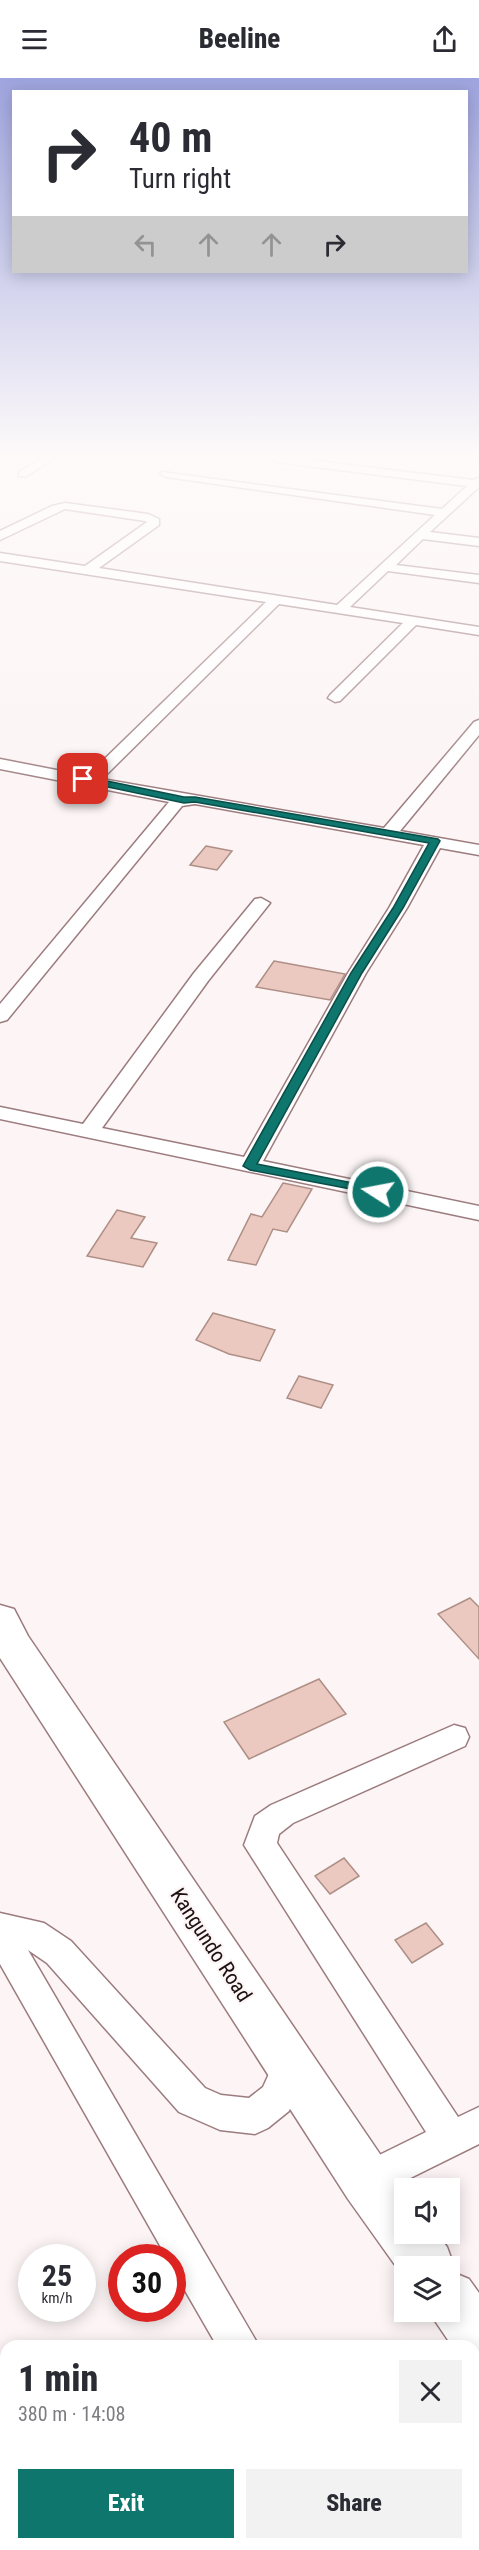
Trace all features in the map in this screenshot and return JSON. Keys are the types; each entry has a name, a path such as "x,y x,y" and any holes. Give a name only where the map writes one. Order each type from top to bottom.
{"highway":[{"name":"Kangundo Road","path":"5,1639 366,2181 421,2256"},
{"path":"460,2312 479,2338"}],"street":[{"path":"109,574 479,631"},
{"path":"339,610 377,574"},
{"path":"443,574 479,579"},
{"path":"91,780 276,600"},
{"path":"335,698 413,621"},
{"path":"389,833 479,725"},
{"path":"0,764 184,800"},
{"path":"0,1016 177,802 195,799 479,850"},
{"path":"250,1166 357,973 398,908 435,841"},
{"path":"87,1133 201,976 261,903"},
{"path":"0,1113 479,1213"},
{"path":"366,2181 465,2131 260,1845 266,1826 282,1814 454,1737"},
{"path":"0,1928 32,1934 59,1952 192,2100 220,2112 255,2116 276,2099 291,2066"},
{"path":"0,1941 11,1952 236,2340"}],"building":[{"path":"206,846 232,851 217,870 190,865"},
{"path":"274,961 345,974 330,1000 256,987"},
{"path":"283,1183 312,1189 287,1232 273,1229 256,1265 228,1260 251,1214 262,1217"},
{"path":"117,1210 145,1217 131,1238 157,1243 143,1267 87,1256"},
{"path":"213,1313 275,1330 260,1361 229,1354 196,1340"},
{"path":"299,1376 333,1385 321,1408 287,1398"},
{"path":"470,1598 479,1607 479,1659 438,1614"},
{"path":"319,1679 346,1714 249,1759 224,1722"},
{"path":"344,1858 359,1876 330,1894 315,1876"},
{"path":"426,1923 443,1944 412,1963 395,1940"}],"route":[{"path":"83,779 184,800 195,799 435,841 398,908 357,973 250,1166 378,1192"}]}
